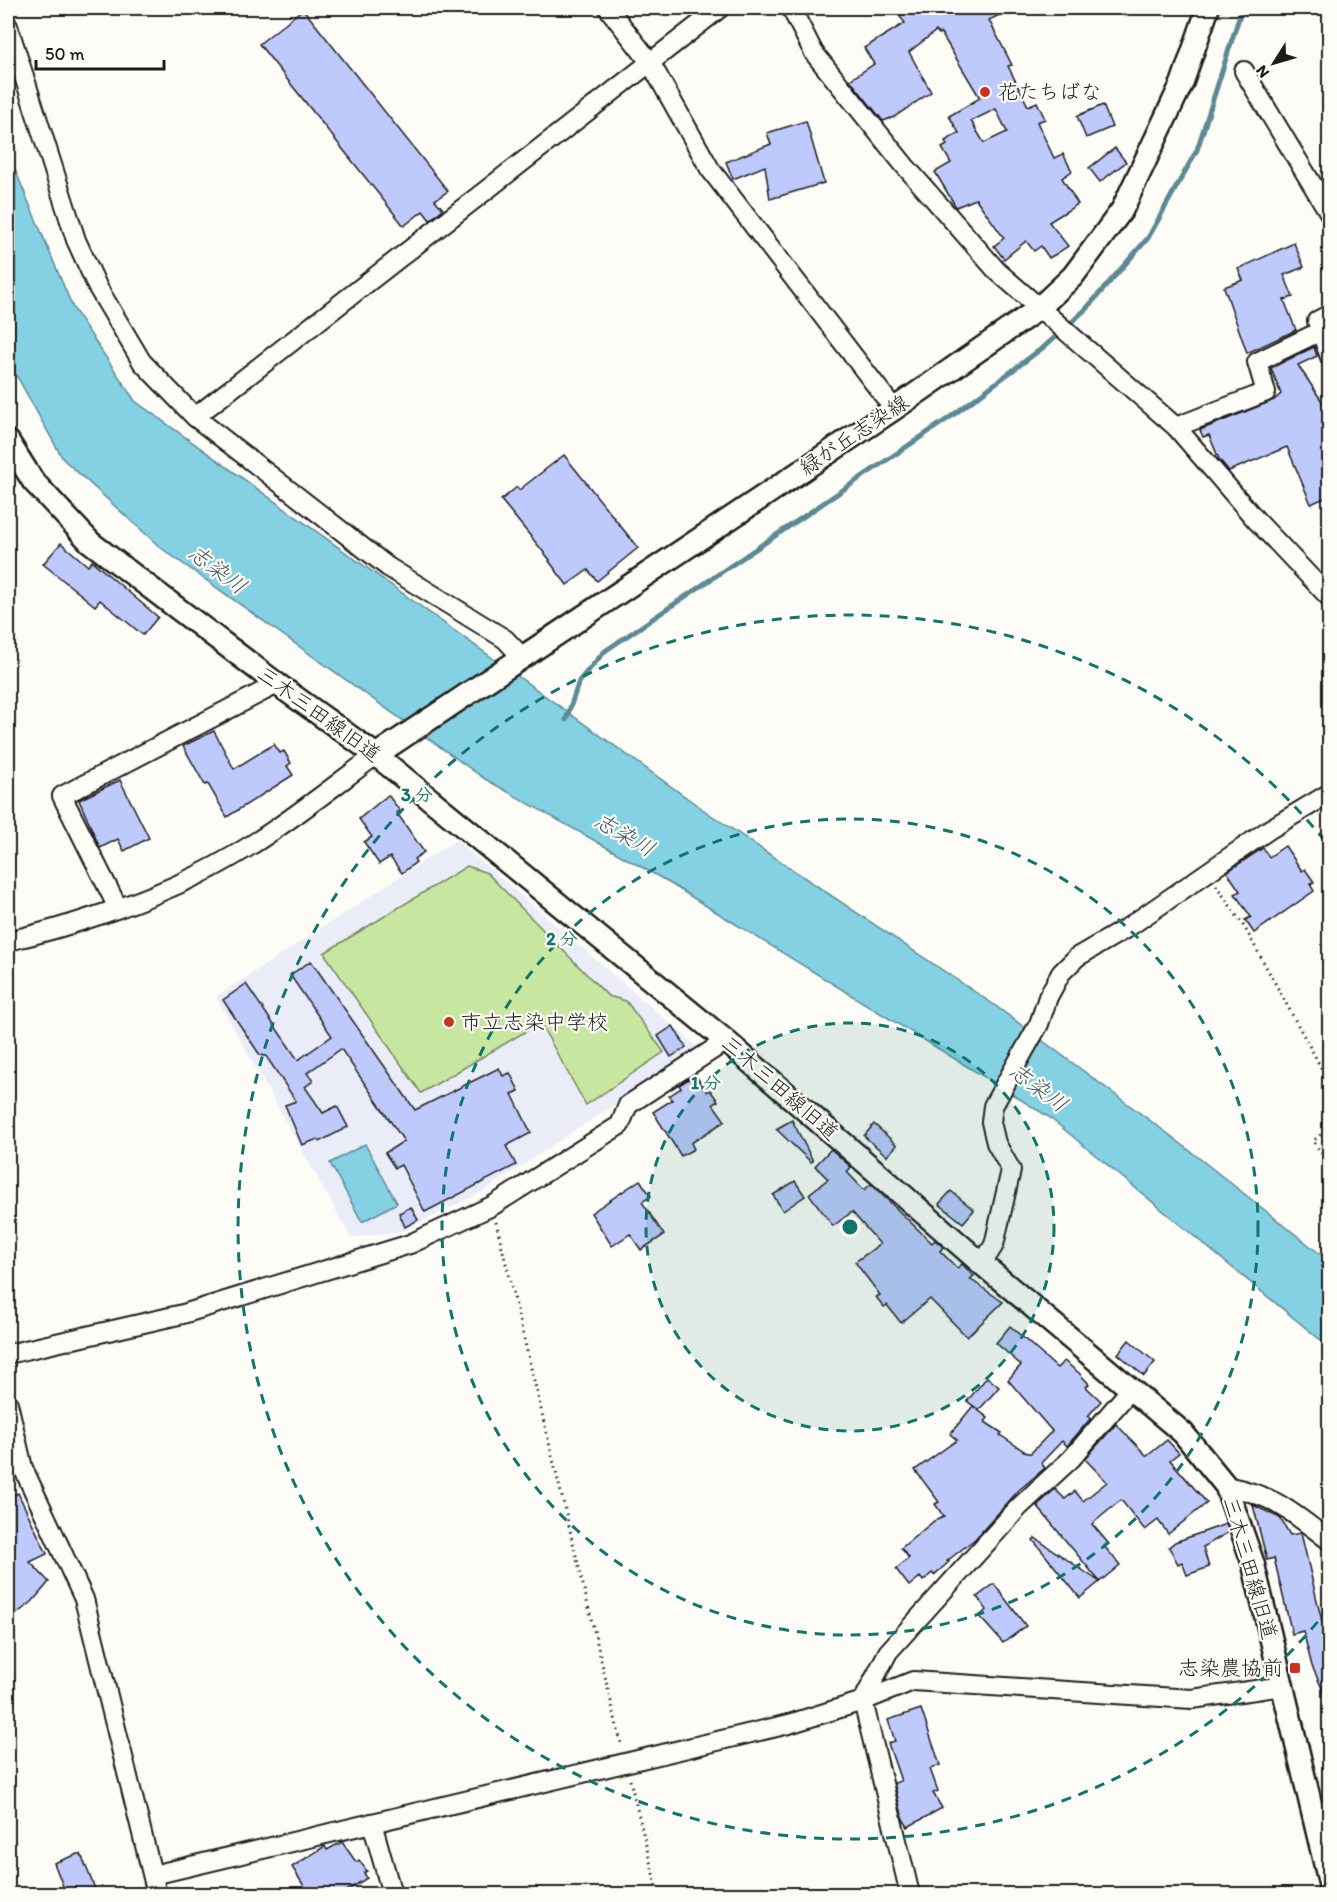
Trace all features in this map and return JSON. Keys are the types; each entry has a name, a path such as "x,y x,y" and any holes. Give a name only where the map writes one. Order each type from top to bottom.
{"street":[{"path":"608,8 650,62 710,169 894,409"},
{"path":"195,417 720,8"},
{"path":"791,8 814,53 905,166 998,271 1038,309 1176,428 1256,520 1329,598"},
{"name":"緑が丘志染線","path":"376,755 894,409 1038,309 1073,276 1122,210 1182,83 1208,8"},
{"path":"8,26 76,240 98,288 142,362 195,417 388,567 505,639 522,657"},
{"path":"1244,71 1329,214"},
{"path":"1329,314 1317,321 1329,357"},
{"path":"1176,428 1266,392 1257,362 1321,331"},
{"name":"三木三田線旧道","path":"8,441 33,481 90,542 277,684 376,755 726,1041 982,1264 1183,1433 1226,1486 1252,1563 1329,1885"},
{"path":"118,908 62,796 277,684"},
{"path":"8,941 118,908 198,875 272,831 376,755"},
{"path":"982,1264 994,1245 1011,1170 996,1143 991,1122 993,1106 1039,1023 1048,997 1061,973 1077,957 1127,928 1270,830 1329,793"},
{"path":"8,1354 183,1314 410,1244 492,1206 620,1125 628,1105 726,1041"},
{"path":"910,1894 862,1701 888,1652 1019,1507 1071,1459 1131,1389"},
{"path":"8,1402 15,1470 84,1599 157,1894"},
{"path":"1226,1486 1254,1491 1275,1500 1329,1541"},
{"path":"153,1875 789,1724 862,1701 913,1681 1192,1699 1283,1686"},
{"path":"372,1824 392,1894"}],"path":[{"path":"1208,874 1245,928 1329,1084"},
{"path":"1329,1127 1313,1141 1329,1165"},
{"path":"492,1206 658,1894"}],"shaded area":[{"name":"市立志染中学校","path":"456,840 699,1048 482,1192 403,1231 351,1238 216,997"}],"green space":[{"path":"467,866 487,873 608,996 626,1001 664,1052 586,1105 540,1023 421,1093 324,953"}],"water":[{"name":"志染川","path":"8,153 73,308 135,401 708,813 993,1004 1175,1139 1329,1261 1329,1347 1049,1117 661,878 485,779 161,548 63,459 8,360"},
{"path":"365,1144 397,1203 362,1222 330,1163"}],"building":[{"path":"906,8 1014,8 989,20 1012,65 1008,66 1028,106 1037,102 1045,119 1037,122 1054,158 1063,154 1072,171 1062,178 1078,204 1049,222 1068,246 1049,258 1041,246 1034,251 1026,241 1004,259 994,246 1004,238 976,199 956,207 935,172 951,163 942,148 947,145 945,141 959,133 949,116 980,98 941,33 936,31 909,52 931,92 894,117 883,121 850,80 874,64 864,48 905,23 898,14","holes":["996,109 1007,132 984,143 971,121"]},
{"path":"303,9 448,191 435,200 443,209 430,220 423,211 404,226 259,44"},
{"path":"1103,105 1112,127 1086,138 1077,116"},
{"path":"806,121 824,183 770,199 765,166 733,179 726,162 771,144 767,133"},
{"path":"1115,148 1126,162 1100,182 1089,168"},
{"path":"1294,243 1304,267 1284,275 1293,297 1284,300 1296,330 1247,353 1224,287 1243,280 1238,269"},
{"path":"1314,347 1317,356 1298,365 1329,412 1329,496 1311,504 1287,447 1229,471 1219,459 1209,435 1203,437 1200,430 1274,400 1281,394 1271,368"},
{"path":"564,455 638,548 597,581 588,570 567,585 550,560 501,500 517,487 519,490"},
{"path":"61,543 88,566 92,561 158,617 143,635 100,600 95,606 43,564"},
{"path":"214,731 234,769 274,744 280,753 284,751 291,763 287,766 293,775 227,817 208,784 205,785 183,746"},
{"path":"120,780 149,838 124,851 118,839 100,848 79,800"},
{"path":"388,795 400,811 397,813 424,852 414,859 416,862 402,873 390,857 379,864 364,842 372,837 359,819"},
{"path":"1285,846 1302,871 1305,869 1314,882 1310,884 1314,891 1254,933 1245,920 1251,917 1235,894 1240,891 1227,872 1263,848 1269,857"},
{"path":"311,961 415,1110 499,1068 503,1076 510,1073 519,1091 512,1094 531,1133 506,1146 516,1165 425,1212 401,1165 395,1168 385,1153 404,1141 341,1049 307,1073 313,1081 305,1087 323,1113 337,1106 348,1127 319,1142 318,1139 302,1145 285,1105 296,1101 266,1056 260,1055 223,1000 246,984 298,1060 332,1036 290,975"},
{"path":"673,1026 686,1047 671,1057 658,1036"},
{"path":"695,1075 707,1092 710,1090 718,1101 713,1104 725,1121 691,1143 694,1149 681,1156 653,1112 672,1100 669,1096 681,1088 679,1085"},
{"path":"792,1120 813,1161 811,1162 776,1129"},
{"path":"874,1124 897,1145 887,1156 864,1136"},
{"path":"831,1149 851,1167 847,1172 864,1190 871,1184 932,1243 935,1240 943,1247 940,1251 957,1268 962,1264 974,1276 970,1279 1003,1302 967,1337 930,1299 901,1323 887,1305 884,1307 876,1297 880,1295 855,1262 880,1244 852,1212 833,1226 809,1194 828,1179 815,1166"},
{"path":"640,1180 651,1196 642,1202 664,1235 641,1250 630,1234 612,1246 591,1213"},
{"path":"795,1181 805,1196 783,1211 773,1195"},
{"path":"951,1191 974,1210 963,1223 939,1204"},
{"path":"411,1207 418,1220 405,1227 399,1213"},
{"path":"1010,1326 1057,1368 1064,1361 1079,1373 1089,1384 1086,1387 1101,1401 1088,1416 1091,1418 1067,1446 1062,1441 1041,1463 1045,1468 1019,1490 975,1539 947,1561 949,1562 934,1575 932,1573 923,1581 920,1577 909,1586 896,1569 909,1558 901,1548 934,1521 944,1517 935,1504 939,1502 915,1470 957,1440 950,1434 973,1406 988,1418 985,1422 1027,1453 1031,1453 1052,1431 1008,1380 1021,1365 996,1343"},
{"path":"1129,1340 1155,1362 1144,1376 1118,1354"},
{"path":"987,1377 999,1387 979,1410 967,1401"},
{"path":"1116,1424 1147,1456 1167,1440 1179,1453 1170,1460 1207,1503 1168,1534 1158,1520 1145,1530 1121,1500 1092,1524 1108,1543 1104,1546 1120,1565 1100,1582 1037,1506 1055,1489 1065,1499 1075,1491 1083,1501 1107,1482 1085,1459"},
{"path":"18,1493 47,1554 30,1562 49,1582 32,1602 8,1620 8,1498"},
{"path":"1253,1505 1280,1518 1290,1535 1301,1533 1324,1630 1329,1628 1329,1704 1312,1666 1303,1631 1292,1634 1274,1558 1267,1560"},
{"path":"1226,1524 1229,1532 1203,1547 1209,1567 1187,1575 1182,1562 1178,1564 1169,1547 1175,1542"},
{"path":"1035,1538 1100,1582 1080,1598 1033,1540"},
{"path":"994,1584 1026,1626 1003,1643 979,1616 987,1610 977,1597"},
{"path":"921,1709 940,1765 930,1769 938,1791 933,1793 942,1808 908,1827 903,1819 894,1783 901,1781 888,1743 895,1741 888,1720"},
{"path":"342,1842 356,1862 359,1860 367,1871 364,1873 367,1878 342,1894 309,1894 292,1867 325,1846 327,1850"},
{"path":"81,1854 97,1894 66,1894 54,1863"}],"waterway":[{"path":"566,720 579,681 605,651 949,418 1045,346 1086,309 1148,238 1197,150 1242,8"}],"place":[{"name":"花たちばな","path":"985,92"},
{"name":"市立志染中学校","path":"449,1022"},
{"name":"志染農協前","path":"1295,1668"}]}
